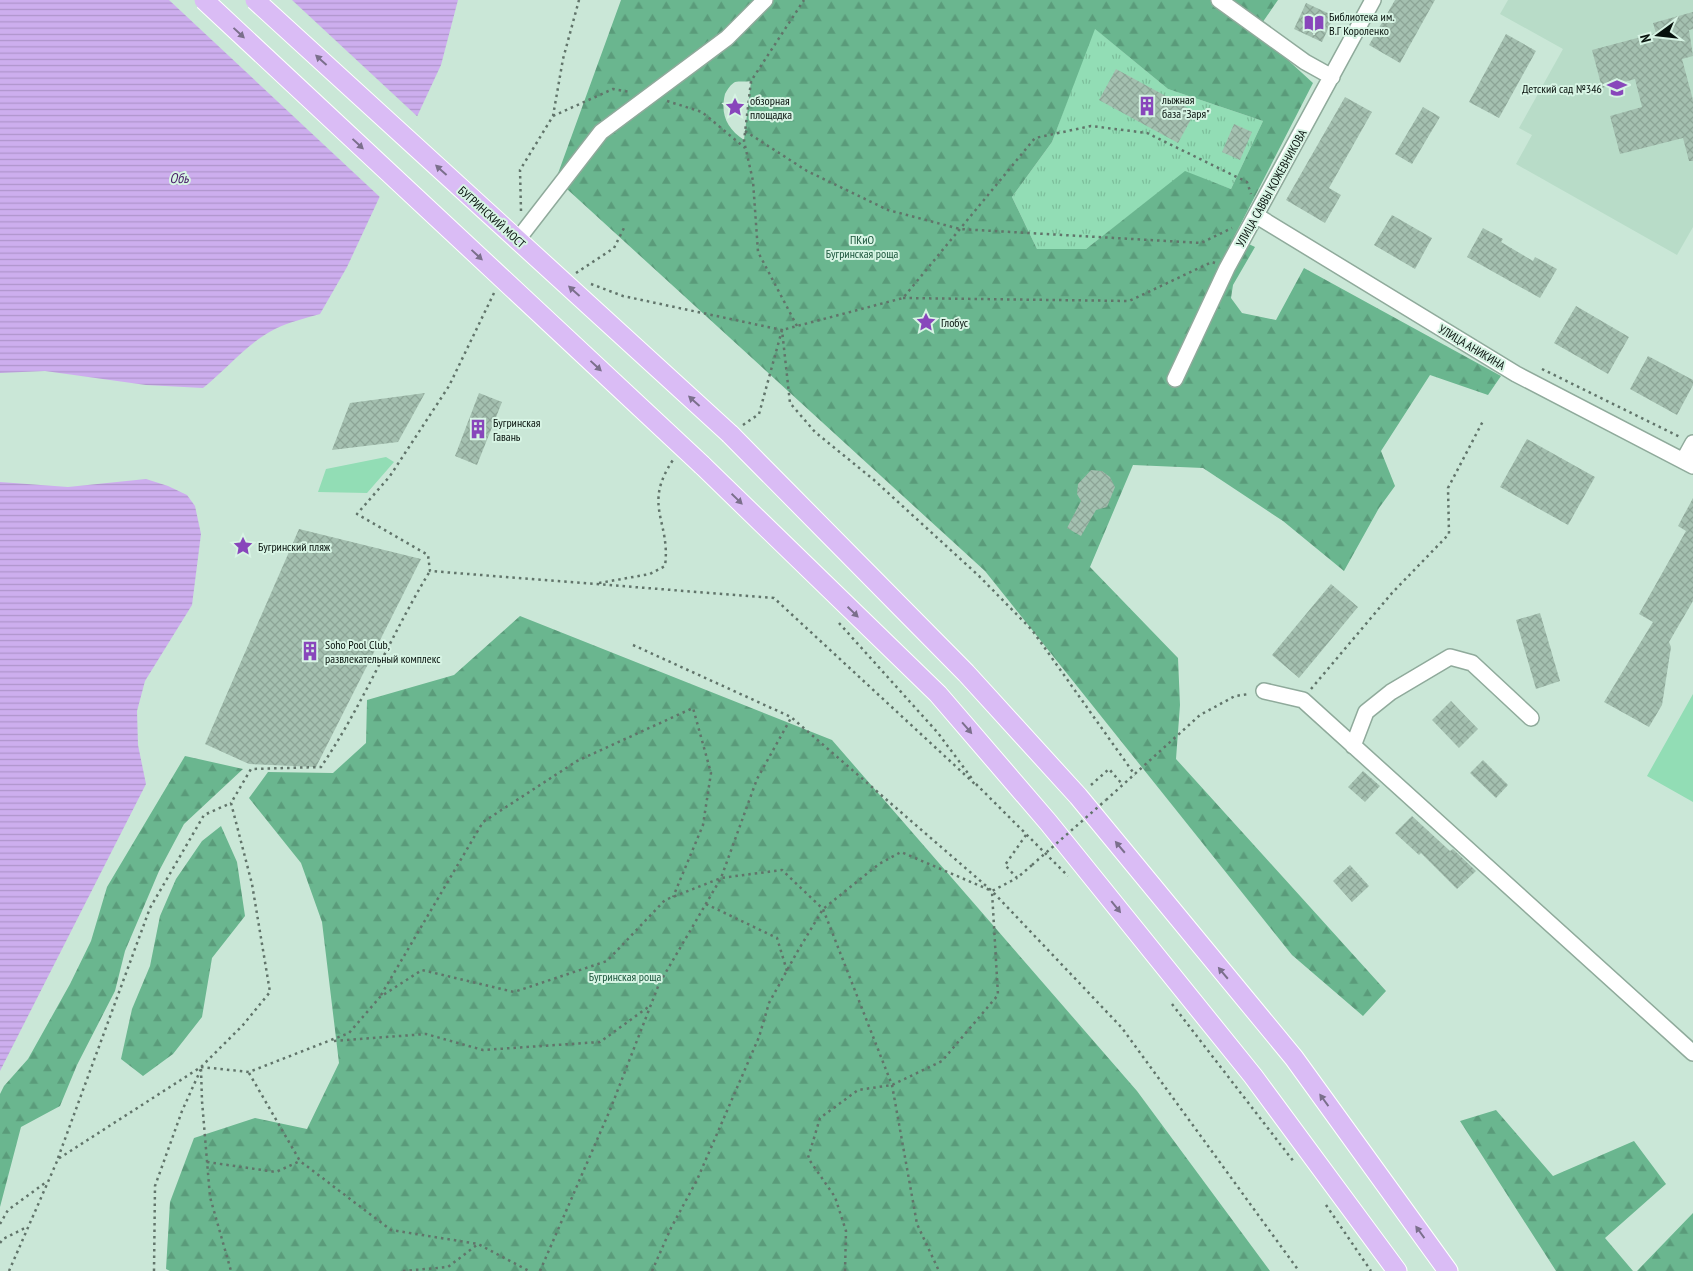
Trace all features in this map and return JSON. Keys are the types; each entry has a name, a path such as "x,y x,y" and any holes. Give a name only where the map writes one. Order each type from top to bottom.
{"main road":[{"path":"204,0 702,465 938,694 1048,822 1253,1076 1397,1271"},
{"name":"БУГРИНСКИЙ МОСТ","path":"255,0 730,434 966,673 1078,796 1294,1058 1448,1271"}],"street":[{"path":"522,234 601,132 727,38 765,0"},
{"path":"1219,0 1305,62 1332,77"},
{"name":"УЛИЦА САВВЫ КОЖЕВНИКОВА","path":"1175,379 1227,268 1257,216 1372,0"},
{"name":"УЛИЦА АНИКИНА","path":"1257,216 1516,374 1688,464"},
{"path":"1688,464 1689,441"},
{"path":"1353,746 1366,712 1391,692 1450,657 1472,663 1531,718"},
{"path":"1264,691 1302,700 1693,1053"}],"path":[{"path":"522,234 520,170 553,116 563,59 580,0"},
{"path":"797,326 758,252 753,181 744,141 751,81 804,0"},
{"path":"903,298 1035,138 1091,126 1147,133 1247,182 1257,216"},
{"path":"745,131 807,170 888,210 960,229 1200,243 1233,228"},
{"path":"571,277 614,248 625,226"},
{"path":"623,296 782,330 903,298 1129,301 1212,262 1227,268"},
{"path":"9,1271 46,1182 58,1159 150,908 204,814 231,803 251,769 321,767 344,733 403,616 430,571 428,555 358,514 390,476 450,386 496,288"},
{"path":"730,434 759,414 782,330"},
{"path":"782,330 790,403 815,432 882,486 979,576 1032,630 1135,775"},
{"path":"1536,366 1689,441"},
{"path":"1302,700 1392,593 1449,534 1448,488 1484,421"},
{"path":"593,584 650,574 665,566 667,550 658,507 660,484 677,455"},
{"path":"430,571 774,598 977,786 1068,876"},
{"path":"833,617 938,733 977,786"},
{"path":"633,645 791,717 992,891 1122,1028 1299,1271"},
{"path":"992,891 1017,878 1123,786 1200,715 1235,696 1264,691"},
{"path":"201,1067 249,1072 349,1033 380,997 483,822 577,761 693,708 711,774 703,826 674,896"},
{"path":"540,1271 610,1110 659,984 721,878 757,779 791,717"},
{"path":"1078,796 1108,769 1123,786"},
{"path":"58,1159 201,1067 243,1025 270,992 252,884 231,803"},
{"path":"1017,878 1005,865 1026,835"},
{"path":"652,1271 671,1228 697,1180 759,1037 769,1003 823,909 879,864 901,852 992,891"},
{"path":"380,997 422,970 514,992 607,961 665,900 721,878 782,870 823,909 892,1085 917,1224 939,1271"},
{"path":"845,1271 846,1232 835,1197 808,1158 820,1118 858,1090 892,1085 942,1061 998,995 992,891"},
{"path":"706,904 777,938 787,971"},
{"path":"1168,999 1295,1164"},
{"path":"330,1041 426,1034 483,1050 600,1042 651,1005"},
{"path":"201,1067 210,1197 231,1271"},
{"path":"154,1271 155,1186 182,1111 201,1067"},
{"path":"249,1072 300,1161 391,1230 478,1244 529,1271"},
{"path":"207,1162 276,1172 300,1161"},
{"path":"0,1224 8,1210 46,1182"},
{"path":"1324,1203 1371,1271"},
{"path":"0,1243 3,1239 28,1226"},
{"path":"403,1271 448,1267 478,1244"}],"shaded area":[{"name":"Детский сад №346","path":"1508,0 1693,0 1693,227 1677,255 1516,164 1532,135 1519,128 1563,49 1500,14"}],"green space":[{"name":"ПКиО Бугринская роща","path":"621,0 1222,0 1313,83 1234,237 1255,247 1233,285 1231,298 1242,313 1276,320 1304,268 1501,376 1488,395 1430,375 1381,451 1395,486 1379,508 1344,571 1283,521 1203,468 1133,465 1090,567 1178,658 1180,705 1176,759 1386,991 1363,1016 1292,955 985,571 556,179","holes":["1095,29 1168,89 1263,121 1231,189 1185,171 1086,249 1037,249 1012,197 1052,142","751,81 744,140 729,126 723,108 725,94 729,87 737,82"]},
{"path":"1231,0 1278,0 1260,26"},
{"path":"1094,28 1168,89 1263,121 1231,189 1185,172 1086,249 1037,249 1012,197 1052,142"},
{"path":"386,457 394,462 367,493 318,492 326,469"},
{"name":"Бугринская роща","path":"520,616 832,740 1137,1091 1270,1271 170,1271 166,1269 170,1202 194,1138 255,1118 307,1129 339,1063 322,922 301,863 249,798 268,772 333,773 366,743 367,700 454,675"},
{"path":"1693,694 1693,802 1647,776"},
{"path":"185,756 243,769 184,824 159,871 125,951 115,991 77,1065 60,1106 21,1127 0,1207 0,1094 4,1086 28,1059 70,984 91,941 107,887"},
{"path":"221,826 237,862 245,916 212,958 202,1017 173,1054 143,1076 121,1059 132,1009 150,966 160,916 176,879 202,841"},
{"path":"1496,1110 1553,1176 1634,1141 1666,1184 1605,1238 1633,1271 1556,1271 1460,1121"},
{"path":"1693,1213 1693,1271 1637,1271"}],"water":[{"name":"Обь","path":"0,0 458,0 441,65 347,267 320,314 286,324 255,341 203,388 146,385 45,371 0,373"},
{"path":"146,479 187,495 195,506 201,534 192,605 145,681 137,711 138,745 146,784 0,1071 0,482 68,487"}],"pier":[{"path":"169,0 292,0 419,118 382,199"}],"building":[{"path":"1395,0 1435,0 1400,63 1369,45"},
{"name":"Библиотека им. В.Г Короленко","path":"1306,3 1334,16 1322,42 1294,29"},
{"path":"1693,12 1693,29 1689,30 1693,56 1682,59 1693,100 1693,161 1689,161 1683,138 1620,154 1610,116 1642,107 1635,79 1602,88 1592,50 1656,33 1653,23"},
{"path":"1506,34 1536,51 1499,118 1469,102"},
{"name":"лыжная база \"Заря\"","path":"1116,69 1195,112 1178,143 1099,100"},
{"path":"1345,97 1372,112 1329,188 1341,195 1325,223 1286,200"},
{"path":"1423,107 1440,117 1412,164 1395,154"},
{"path":"1234,124 1252,132 1240,160 1222,152"},
{"path":"1392,215 1432,238 1415,269 1374,245"},
{"path":"1483,228 1503,239 1501,242 1533,261 1535,257 1557,269 1540,298 1467,257"},
{"path":"1576,306 1629,337 1608,374 1554,343"},
{"path":"1648,356 1693,380 1693,385 1677,415 1630,389"},
{"path":"425,393 398,442 332,450 350,403"},
{"name":"Бугринская Гавань","path":"479,393 502,402 477,465 455,456"},
{"path":"1527,439 1595,477 1568,525 1500,487"},
{"path":"1091,470 1102,471 1110,477 1115,487 1107,507 1096,510 1081,536 1067,528 1081,501 1077,494 1078,484"},
{"path":"1693,498 1693,601 1669,642 1671,647 1662,705 1649,727 1604,702 1653,622 1639,614 1686,531 1678,526"},
{"name":"Soho Pool Club, развлекательный комплекс","path":"299,529 421,559 316,767 249,764 205,744"},
{"path":"1331,584 1358,607 1299,678 1272,655"},
{"path":"1540,613 1560,681 1536,689 1516,620"},
{"path":"1451,701 1478,729 1459,748 1432,720"},
{"path":"1483,760 1508,785 1496,798 1470,773"},
{"path":"1363,771 1380,786 1365,802 1348,787"},
{"path":"1412,816 1450,851 1453,849 1476,871 1457,889 1421,853 1419,855 1395,833"},
{"path":"1350,865 1369,886 1352,902 1333,881"}],"place":[{"name":"Библиотека им. В.Г Короленко","path":"1314,23"},
{"name":"Детский сад №346","path":"1617,88"},
{"name":"лыжная база \"Заря\"","path":"1147,106"},
{"name":"обзорная площадка","path":"735,107"},
{"name":"Глобус","path":"926,322"},
{"name":"Бугринская Гавань","path":"478,429"},
{"name":"Бугринский пляж","path":"243,546"},
{"name":"Soho Pool Club, развлекательный комплекс","path":"310,651"}]}
